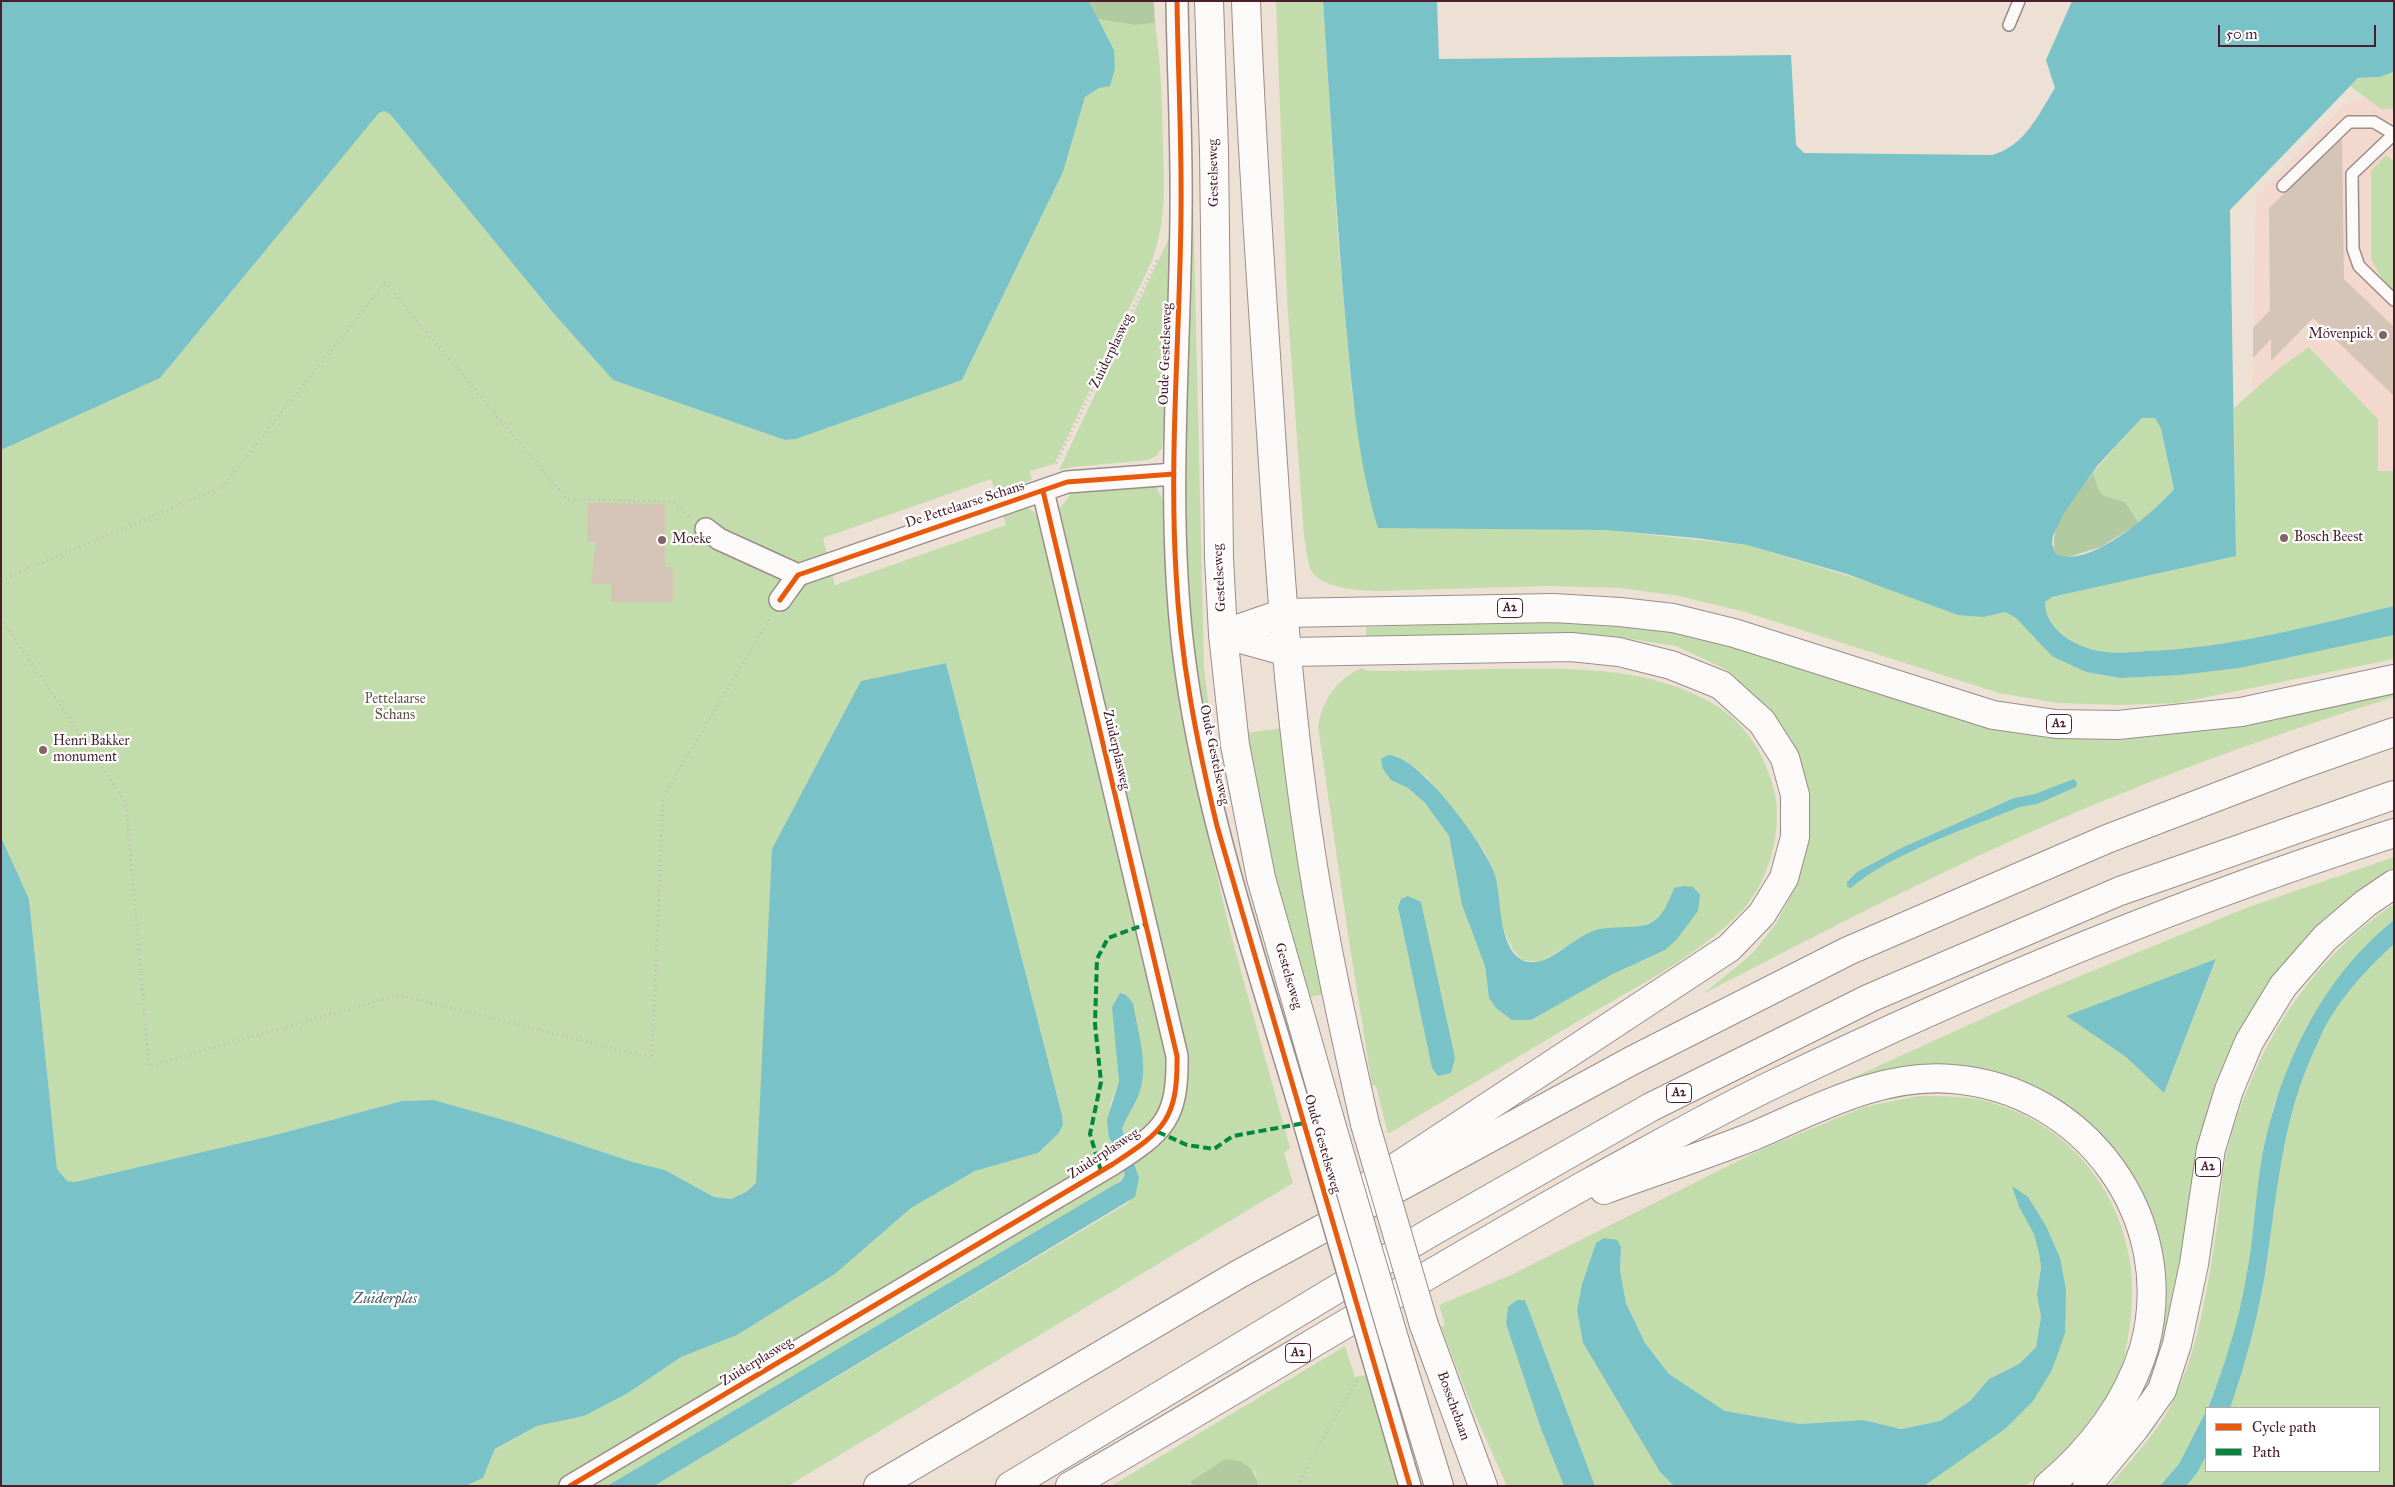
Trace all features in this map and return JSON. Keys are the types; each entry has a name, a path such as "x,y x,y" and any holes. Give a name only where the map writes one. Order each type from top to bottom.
{"main road":[{"name":"Gestelseweg","path":"1209,1 1214,151 1219,543 1223,634 1234,745 1261,878 1325,1147 1395,1342 1439,1486"},
{"path":"1246,1 1260,265 1278,540 1288,652"},
{"name":"A2","path":"1284,613 1553,608 1620,612 1673,618 1734,633 1992,715 2056,724 2118,725 2240,712 2394,679"},
{"path":"1223,634 1284,613"},
{"path":"1223,634 1288,652 1571,647 1619,652 1671,665 1721,685 1762,722 1785,758 1795,795 1795,837 1784,878 1762,914 1729,948 1414,1155 1239,1274"},
{"name":"Bosschebaan","path":"1288,652 1308,839 1333,983 1365,1124 1424,1325 1483,1486"},
{"path":"878,1486 1239,1274 1633,1060 1848,951 2107,839 2300,765 2394,732"},
{"name":"A2","path":"1010,1486 1428,1234 1678,1094 1870,998 2120,891 2394,795"},
{"name":"A2","path":"1070,1486 1525,1219 1772,1084 2031,967 2239,884 2394,833"},
{"name":"A2","path":"2087,1486 2135,1428 2162,1390 2177,1344 2194,1264 2211,1149 2229,1090 2249,1042 2283,986 2325,938 2366,903 2394,884"},
{"name":"A2","path":"1525,1219 1751,1137 1816,1107 1884,1085 1916,1079 1951,1078 1990,1084 2022,1095 2053,1112 2081,1133 2107,1161 2127,1194 2146,1238 2151,1268 2150,1306 2144,1347 2132,1381 2113,1414 2078,1459 2048,1486"}],"street":[{"name":"Oude Gestelseweg","path":"1177,1 1181,212 1174,474 1176,572 1183,649 1198,746 1217,826 1325,1147 1372,1355 1410,1486"},
{"name":"De Pettelaarse Schans","path":"798,575 1067,482 1174,474"},
{"name":"Zuiderplasweg","path":"570,1486 1114,1164 1140,1147 1158,1132 1172,1109 1177,1083 1177,1056 1043,491"},
{"path":"706,529 719,539 798,575 780,600"}],"lane":[{"path":"2009,25 2019,1"},
{"path":"2283,186 2349,122 2374,122 2394,134 2352,174 2353,249 2359,266 2394,300"}],"path":[{"path":"1,580 222,487 384,283 567,499 673,502 706,529"},
{"path":"1,618 126,803 149,1066 399,995 652,1058 663,797 780,600"},
{"path":"1298,1486 1318,1446 1372,1355"}],"shaded area":[{"path":"2394,82 2394,474 2375,474 2377,418 2311,347 2252,399 2256,197 2343,106"}],"green space":[{"path":"1089,1 1154,1 1155,23 1134,25 1098,19"},
{"path":"1276,1 1323,1 1338,239 1352,393 1369,498 1538,528 1605,530 1747,545 1984,617 2005,612 2016,618 2034,637 2086,672 2120,678 2180,675 2240,668 2394,635 2394,659 2178,703 2119,705 2058,703 1999,693 1745,612 1679,596 1621,588 1548,586 1375,591 1339,587 1321,580 1314,575 1310,568 1304,536 1287,299"},
{"name":"Pettelaarse Schans","path":"1098,19 1134,25 1155,23 1162,98 1164,202 1157,245 1152,261 1054,464 1030,471 1032,480 996,492 991,479 823,538 835,585 1006,525 1002,512 1016,508 1027,508 1039,519 1043,526 1163,1023 1171,1073 1170,1090 1167,1100 1163,1109 1150,1125 1127,1145 1122,1129 1124,1121 1135,1105 1141,1087 1119,1062 1119,1081 1110,1105 1118,1152 557,1486 467,1486 483,1478 495,1450 537,1426 584,1416 628,1393 681,1357 737,1335 835,1274 911,1208 975,1171 1038,1153 1058,1134 1063,1125 1062,1115 946,663 861,681 756,1183 746,1192 731,1199 714,1197 665,1170 633,1162 518,1124 434,1100 402,1101 279,1134 75,1182 67,1181 57,1169 29,899 1,837 1,450 160,378 379,113 384,111 390,114 555,315 613,380 785,440 796,439 962,380 1063,172 1085,97 1099,88 1114,50"},
{"path":"2394,71 2394,109 2381,109 2350,86 2359,78 2380,77"},
{"path":"2386,155 2394,162 2394,292 2387,287 2371,259 2371,171"},
{"path":"1193,199 1204,668 1222,813 1203,747 1185,600 1182,429 1187,210"},
{"path":"1171,234 1167,386 1162,448 1156,456 1148,460 1059,470"},
{"path":"2309,347 2378,419 2378,471 2394,471 2394,606 2302,628 2241,640 2179,649 2123,653 2099,651 2080,645 2055,628 2046,611 2045,601 2052,597 2236,556 2234,408 2277,370"},
{"path":"2142,418 2155,418 2161,429 2174,489 2158,507 2139,523 2125,502 2102,494 2093,472"},
{"path":"2093,472 2102,494 2125,502 2139,523 2101,547 2065,558 2056,554 2055,532 2065,511"},
{"path":"1155,485 1163,500 1172,650 1187,748 1231,935 1290,1148 1284,1153 1293,1183 788,1486 654,1486 1128,1203 1136,1192 1138,1180 1132,1163 1184,1084 1058,511 1072,492"},
{"path":"1544,621 1618,625 1676,632 1734,644 1990,723 2394,687 2394,697 2236,750 2081,810 1938,875 1703,994 1752,954 1775,925 1795,888 1804,839 1771,714 1727,670 1676,646 1618,637 1545,634 1366,637 1366,627","holes":["2035,794 2037,803 2020,807 1932,842 1887,864 1851,888 1874,862 1901,848 2014,798"]},
{"path":"1362,668 1368,671 1575,669 1632,675 1660,682 1687,691 1712,703 1743,728 1764,762 1773,786 1776,801 1776,833 1773,849 1762,880 1746,906 1713,937 1676,964 1388,1134 1376,1086 1372,1085 1318,726 1327,699 1332,691 1353,673","holes":["1395,755 1427,777 1484,851 1494,872 1499,914 1506,936 1513,950 1522,960 1539,962 1571,944 1614,928 1637,928 1656,920 1667,908 1665,950 1611,975 1531,1020 1489,998 1485,966 1462,905 1449,836 1425,803 1408,788 1391,780","1398,907 1438,1076 1432,1068"]},
{"path":"1283,728 1323,994 1307,998 1274,866 1246,733"},
{"path":"2394,857 2394,872 2274,981 2167,1338 2147,1390 2140,1386 2153,1236 2027,1087 1810,1097 2041,992 2246,908","holes":["2216,960 2164,1093 2126,1057 2066,1016"]},
{"path":"2394,904 2394,920 2354,958 2274,1104 2262,1159 2247,1277 2231,1348 2208,1407 2205,1407 2205,1413 2179,1464 2160,1486 2109,1486 2163,1420 2185,1374 2203,1308 2227,1152 2251,1079 2287,1012 2335,953 2363,927"},
{"path":"2394,944 2394,1486 2186,1486 2197,1473 2205,1458 2205,1472 2380,1472 2380,1407 2230,1407 2245,1361 2257,1313 2264,1280 2281,1163 2294,1105 2303,1077 2329,1019 2346,995"},
{"path":"1918,1096 1978,1099 2022,1114 2053,1133 2079,1156 2101,1184 2117,1216 2128,1250 2132,1286 2130,1324 2122,1366 2113,1386 2101,1405 2064,1452 2050,1466 2026,1485 2021,1486 1924,1486 2005,1429 2052,1370 2064,1333 2066,1290 2013,1187 2019,1207 2034,1233 2039,1253 2041,1267 2037,1295 2041,1317 2036,1347 2019,1364 1989,1379 1970,1401 1940,1421 1900,1429 1863,1420 1800,1424 1725,1411 1669,1374 1645,1343 1626,1303 1620,1270 1621,1247 1596,1243 1582,1284 1577,1310 1583,1343 1660,1472 1674,1486 1595,1486 1525,1300 1506,1324 1541,1429 1564,1486 1507,1486 1473,1410 1441,1327 1445,1325 1439,1305 1511,1275 1760,1150 1864,1107"},
{"path":"1123,1169 1125,1175 1115,1186 607,1486 585,1486"},
{"path":"1345,1346 1355,1377 1367,1375 1398,1486 1259,1486 1254,1471 1190,1483 1195,1486 1111,1486"},
{"path":"1224,1460 1243,1463 1251,1469 1259,1486 1195,1486 1190,1482"}],"water":[{"path":"1,1 1089,1 1114,50 1115,68 1110,86 1099,88 1085,97 1063,172 962,380 796,439 785,440 613,380 555,315 390,114 384,111 379,113 160,378 1,450"},
{"path":"1323,1 1437,1 1439,59 1791,55 1796,145 1804,153 1992,155 2013,145 2022,137 2030,128 2055,88 2046,60 2072,1 2394,1 2393,72 2380,77 2358,78 2230,210 2236,556 2052,597 2045,602 2046,612 2050,620 2063,635 2080,645 2105,652 2136,652 2210,645 2302,628 2394,606 2394,635 2240,668 2180,675 2120,678 2086,672 2052,656 2016,618 2005,612 1984,617 1958,615 1847,574 1747,545 1696,538 1605,530 1378,528 1365,476 1353,396 1336,198","holes":["2142,418 2155,418 2161,429 2174,489 2137,524 2103,547 2086,554 2070,557 2056,554 2052,544 2053,536 2064,513 2097,466"]},
{"name":"Zuiderplas","path":"946,663 1062,1115 1063,1125 1058,1134 1038,1153 975,1171 911,1208 835,1274 737,1335 681,1357 628,1393 584,1416 537,1426 495,1449 483,1478 466,1486 1,1486 1,837 29,899 57,1169 67,1181 75,1182 279,1134 402,1101 434,1100 518,1124 633,1162 665,1170 714,1197 731,1199 746,1192 756,1183 772,849 861,681"},
{"path":"1388,755 1401,759 1416,769 1432,784 1464,822 1477,841 1494,872 1504,932 1508,944 1522,960 1541,961 1591,932 1601,929 1646,925 1654,921 1661,914 1674,888 1693,887 1700,895 1698,911 1676,940 1665,950 1611,975 1531,1020 1512,1020 1496,1008 1489,998 1485,966 1462,905 1449,836 1425,803 1408,788 1391,780 1383,769 1381,759"},
{"path":"2074,779 2077,783 2076,787 2037,804 2020,807 1932,842 1887,864 1851,888 1847,887 1847,882 1857,872 1901,848 2014,798 2035,794"},
{"path":"1408,896 1421,902 1455,1058 1451,1073 1438,1076 1432,1068 1398,907 1401,899"},
{"path":"2394,920 2394,944 2361,977 2329,1019 2303,1077 2294,1105 2281,1163 2264,1280 2245,1361 2230,1407 2208,1407 2235,1328 2243,1295 2249,1263 2262,1157 2280,1091 2292,1058 2307,1027 2345,969 2368,943"},
{"path":"2216,959 2164,1093 2126,1057 2066,1016"},
{"path":"1120,993 1126,995 1133,1003 1143,1056 1143,1077 1140,1093 1122,1129 1139,1178 1135,1197 654,1486 607,1486 1121,1181 1125,1175 1115,1146 1109,1138 1107,1120 1119,1081 1112,1007"},
{"path":"2012,1186 2028,1197 2046,1226 2060,1258 2066,1290 2065,1333 2052,1370 2033,1401 2005,1429 1924,1486 1674,1486 1660,1472 1583,1343 1577,1310 1582,1284 1596,1243 1604,1238 1617,1240 1621,1247 1620,1270 1626,1303 1645,1343 1669,1374 1725,1411 1800,1424 1863,1420 1901,1429 1940,1421 1970,1401 1989,1379 2019,1364 2036,1347 2041,1317 2037,1295 2041,1267 2039,1253 2034,1234 2019,1207"},
{"path":"1517,1300 1525,1300 1595,1486 1564,1486 1541,1429 1506,1324 1508,1307"},
{"path":"2205,1413 2205,1458 2197,1473 2186,1486 2160,1486 2179,1464"}],"building":[{"path":"2342,139 2344,279 2394,327 2394,396 2313,318 2271,361 2271,339 2253,358 2253,328 2270,310 2269,208"},
{"path":"588,503 665,504 665,567 673,567 673,602 611,602 611,584 591,584 596,542 587,542"}],"marked path":[{"path":"1101,1171 1090,1134 1101,1082 1095,1024 1097,959 1108,938 1146,924"},
{"path":"1158,1132 1187,1145 1214,1149 1233,1136 1305,1123"}],"cycle path":[{"path":"1177,1 1181,187 1174,438 1174,527 1178,604 1190,700 1217,826 1410,1486"},
{"path":"780,600 798,575 1067,482 1174,474"},
{"path":"570,1486 1113,1164 1156,1132 1165,1121 1171,1109 1175,1095 1177,1056 1043,491"}],"place":[{"name":"Mövenpick","path":"2383,335"},
{"name":"Bosch Beest","path":"2284,538"},
{"name":"Moeke","path":"662,540"},
{"name":"Henri Bakker monument","path":"43,750"}]}
